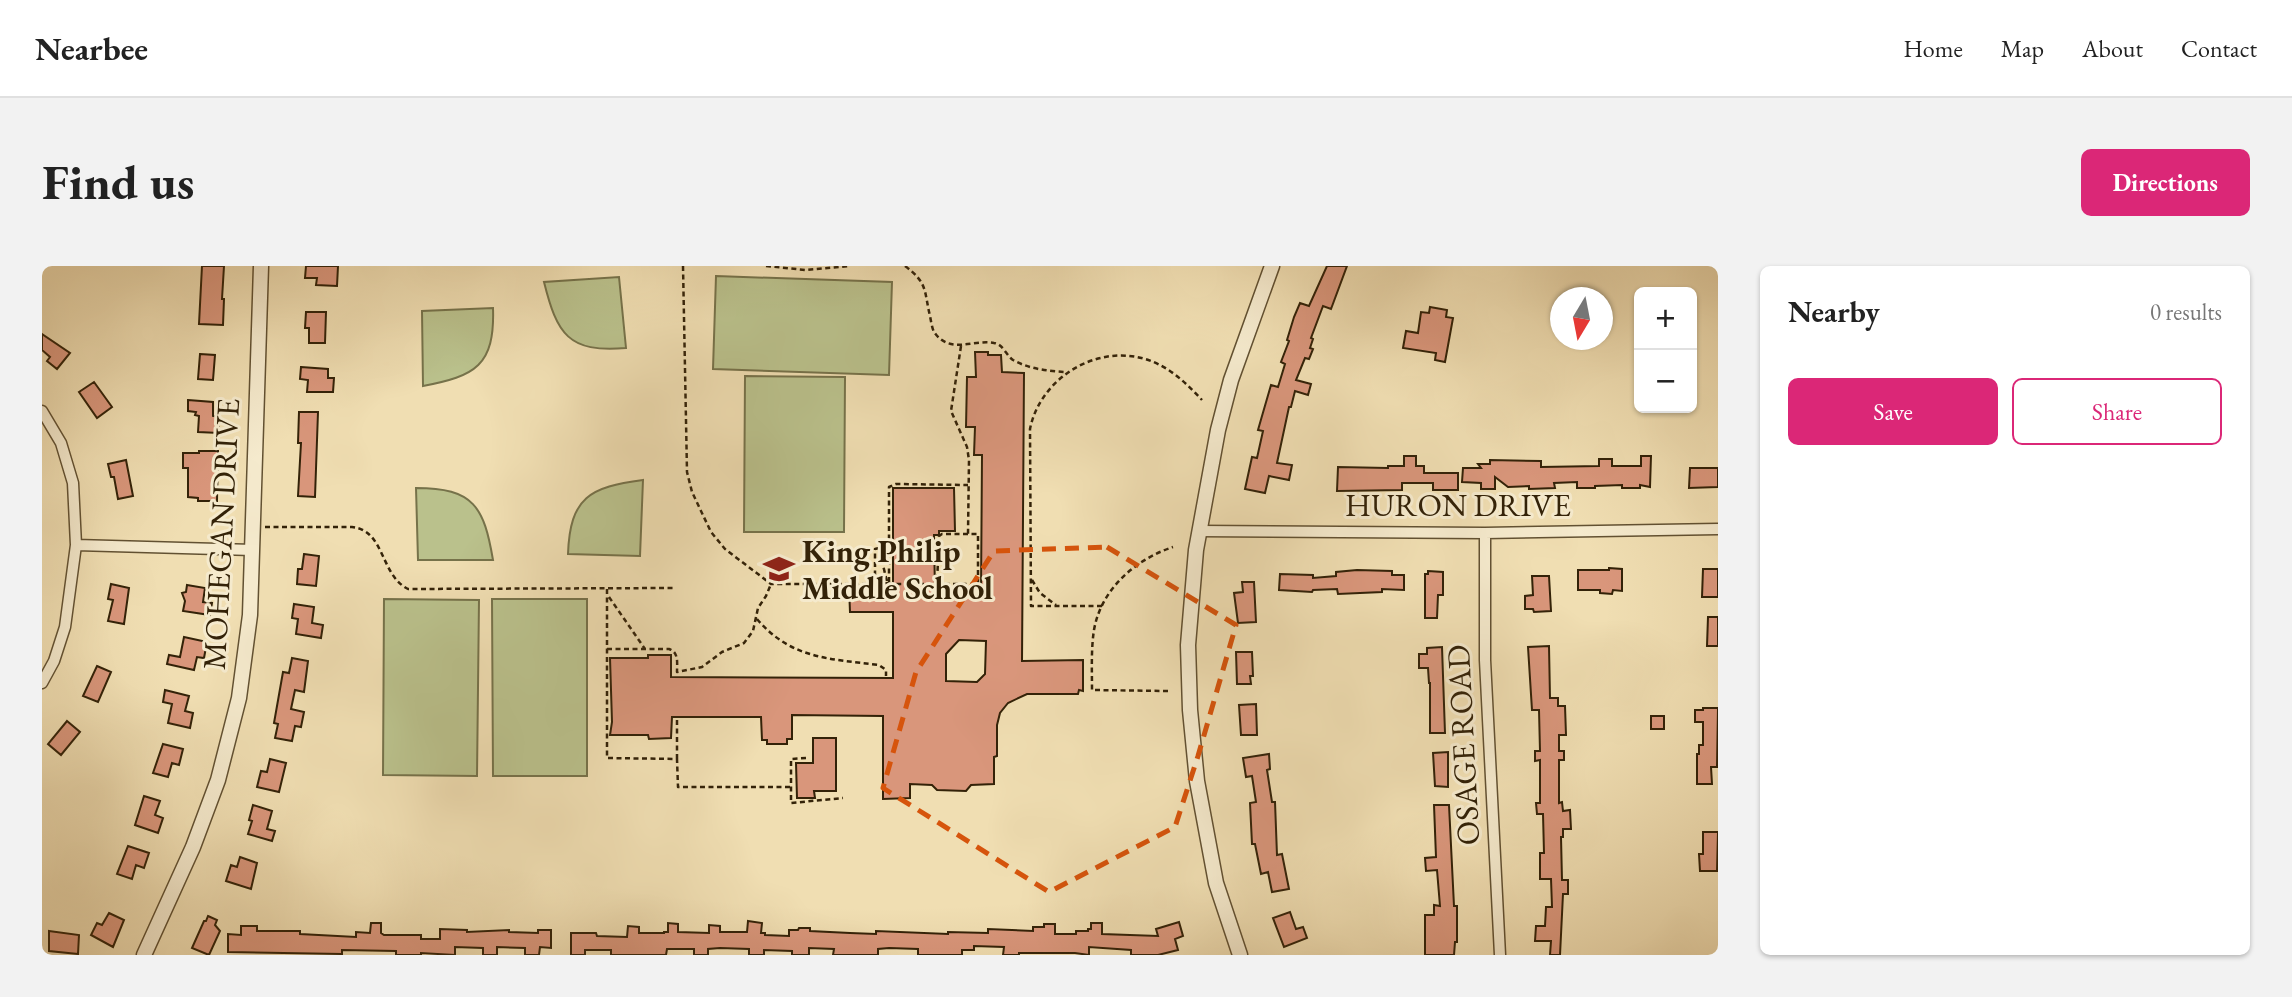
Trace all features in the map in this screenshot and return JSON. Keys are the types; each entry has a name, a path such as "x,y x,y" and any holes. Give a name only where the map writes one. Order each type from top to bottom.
{"street":[{"name":"MOHEGAN DRIVE","path":"144,955 193,847 218,780 239,698 250,615 261,266"},
{"path":"1240,955 1216,883 1197,781 1190,710 1188,645 1199,531 1224,406 1272,266"},
{"path":"42,411 61,443 73,483 76,545 65,627 54,661 42,683"},
{"name":"HURON DRIVE","path":"1199,531 1485,533 1718,528"},
{"name":"OSAGE ROAD","path":"1485,533 1485,660 1500,955"},
{"path":"76,545 253,550"}],"path":[{"path":"683,266 685,454 692,492 711,532 725,549 771,584 909,584"},
{"path":"766,266 805,270 849,266"},
{"path":"905,266 925,285 934,331 953,345 992,342 1000,344 1010,358 1045,371 1066,372 1100,359 1125,356 1145,359 1185,382 1202,400"},
{"path":"961,346 951,411 967,447 969,460 968,534"},
{"path":"1066,372 1041,398 1033,414 1030,429 1031,606 1102,606"},
{"path":"888,582 890,487 895,484 968,485"},
{"path":"254,527 352,527 364,530 373,537 396,581 408,589 674,588"},
{"path":"919,584 937,584 978,584 978,534 939,536 937,584"},
{"path":"1168,691 1092,690 1093,636 1102,606 1124,576 1153,553 1173,547"},
{"path":"875,584 875,549 879,548 888,582"},
{"path":"869,562 875,563"},
{"path":"1031,578 1040,593 1056,605"},
{"path":"607,649 672,650 677,656 677,672 702,667 722,652 744,643 753,631 758,608 771,584"},
{"path":"607,589 607,758 677,759"},
{"path":"607,595 645,649"},
{"path":"757,619 772,635 799,651 842,661 879,665 886,670 886,676"},
{"path":"677,720 678,787 791,787"},
{"path":"806,758 791,759 791,803 844,798"}],"highlighted area":[{"path":"1107,547 1236,625 1175,827 1049,892 883,788 916,672 994,551"}],"green space":[{"path":"716,276 892,282 889,375 713,369"},
{"path":"619,277 626,348 591,347 568,336 554,315 544,282"},
{"path":"493,308 490,343 478,365 456,378 423,386 422,311"},
{"path":"745,376 845,377 844,532 744,532"},
{"path":"643,480 640,556 568,554 573,519 586,498 609,486"},
{"path":"416,488 451,492 473,504 485,526 493,560 418,560"},
{"path":"384,599 479,600 477,776 383,775"},
{"path":"492,599 587,599 587,776 493,776"}],"building":[{"path":"202,266 224,266 223,325 199,324"},
{"path":"306,266 338,266 337,286 316,285 317,278 305,278"},
{"path":"1327,266 1347,266 1331,309 1323,306 1311,338 1310,348 1313,349 1309,359 1305,358 1296,380 1311,384 1308,395 1295,391 1289,407 1277,463 1292,465 1289,480 1269,476 1265,493 1245,489 1252,457 1257,458 1263,431 1258,430 1271,385 1278,387 1285,364 1281,362 1294,317 1300,303 1309,306"},
{"path":"1430,307 1447,310 1446,317 1453,318 1445,362 1435,360 1436,353 1403,348 1406,331 1418,333 1421,312 1429,313"},
{"path":"306,312 326,312 325,343 309,343 309,328 305,328"},
{"path":"42,334 70,353 57,369 47,361 50,357 42,350"},
{"path":"975,352 1001,355 1002,372 1024,373 1022,661 1083,660 1083,691 1079,690 1078,694 1027,694 1008,703 1000,713 997,725 997,756 994,757 994,784 971,785 966,791 937,790 932,785 910,784 910,798 883,799 883,716 792,715 792,739 787,739 787,744 767,744 767,740 762,740 761,717 672,717 671,738 610,735 610,658 671,655 671,677 893,678 893,612 850,612 849,586 893,583 893,488 954,488 955,531 939,531 939,535 934,535 935,592 981,592 982,455 974,455 975,427 966,427 967,377 976,377","holes":["959,640 986,641 985,674 977,682 946,681 946,654"]},
{"path":"200,354 215,355 213,380 198,379"},
{"path":"301,367 328,369 328,378 334,378 333,392 307,392 308,380 300,379"},
{"path":"94,382 112,407 97,418 79,392"},
{"path":"188,400 213,402 213,416 219,417 219,433 198,432 199,416 195,415 196,412 188,411"},
{"path":"299,412 318,412 315,497 298,496 301,443 298,443"},
{"path":"218,451 217,501 198,501 198,498 188,497 188,468 183,468 183,453"},
{"path":"1404,456 1416,456 1416,466 1424,466 1424,473 1458,473 1458,490 1433,490 1433,483 1402,483 1402,490 1337,491 1338,467 1404,466"},
{"path":"1641,456 1651,456 1650,487 1640,485 1640,488 1622,488 1622,485 1577,488 1577,482 1554,483 1555,488 1529,489 1529,486 1508,487 1495,477 1495,489 1481,489 1481,483 1462,482 1463,468 1481,468 1478,464 1490,464 1490,460 1541,461 1541,467 1599,466 1599,459 1612,459 1612,466 1641,466"},
{"path":"126,460 133,496 118,499 114,477 111,477 108,464"},
{"path":"1690,468 1718,468 1718,487 1689,488"},
{"path":"304,554 319,556 316,586 297,584 298,569 302,569"},
{"path":"1622,569 1622,591 1613,590 1612,594 1600,593 1600,590 1578,590 1578,570"},
{"path":"1703,569 1718,569 1718,597 1702,597"},
{"path":"1392,571 1392,575 1404,575 1404,590 1382,589 1382,592 1338,594 1337,589 1312,592 1279,590 1280,574 1313,575 1313,578 1336,576 1336,572"},
{"path":"1428,571 1443,572 1443,595 1438,595 1437,618 1425,618 1425,574 1428,574"},
{"path":"1532,576 1549,576 1551,611 1534,612 1533,609 1525,609 1525,596 1533,595"},
{"path":"1242,582 1254,582 1256,622 1238,623 1234,593 1243,592"},
{"path":"111,584 129,588 124,624 108,621 113,600 108,599"},
{"path":"187,585 205,588 203,602 212,603 210,615 183,611 185,601 182,593 186,592"},
{"path":"294,604 314,607 312,623 323,625 321,638 296,634 298,619 292,618"},
{"path":"1708,617 1718,617 1718,646 1707,646"},
{"path":"184,637 207,642 204,658 197,657 194,670 167,664 169,655 180,657"},
{"path":"1549,646 1550,698 1558,698 1558,706 1565,706 1566,735 1559,735 1559,751 1564,751 1564,760 1559,760 1559,803 1562,802 1563,811 1570,810 1571,829 1563,829 1561,837 1562,880 1568,880 1568,894 1563,894 1560,955 1550,955 1551,941 1535,941 1536,926 1545,926 1546,907 1552,907 1551,879 1540,879 1540,853 1544,853 1543,814 1537,814 1536,803 1540,803 1540,760 1535,761 1535,751 1540,751 1539,710 1532,710 1528,647"},
{"path":"1442,647 1445,733 1430,733 1428,668 1419,668 1419,654 1427,654 1427,648"},
{"path":"1236,652 1252,652 1251,684 1237,684"},
{"path":"292,658 308,661 304,692 295,690 291,709 304,712 301,727 295,726 292,741 275,738 278,724 274,723 283,672 289,673"},
{"path":"97,666 111,672 98,702 83,696"},
{"path":"165,690 189,696 185,711 193,713 190,728 168,723 172,704 163,702"},
{"path":"1256,704 1257,735 1241,735 1239,705"},
{"path":"1718,708 1717,767 1711,767 1712,784 1697,784 1697,754 1699,745 1703,745 1703,722 1695,722 1695,710"},
{"path":"1651,716 1664,716 1664,729 1651,729"},
{"path":"67,721 80,732 61,755 48,744"},
{"path":"813,738 836,738 836,791 814,791 815,798 797,798 796,763 813,763"},
{"path":"163,744 183,749 179,765 172,763 168,777 153,773"},
{"path":"1448,752 1448,787 1435,786 1433,753"},
{"path":"1269,754 1270,769 1267,770 1272,802 1275,802 1277,855 1282,854 1289,889 1272,892 1268,872 1261,874 1255,844 1252,844 1250,803 1256,802 1252,776 1246,777 1243,758"},
{"path":"270,759 286,763 279,792 257,787 261,771 267,772"},
{"path":"144,796 160,801 155,815 163,818 158,833 135,825"},
{"path":"253,805 272,811 267,829 275,831 272,841 248,834"},
{"path":"1434,805 1449,805 1454,906 1457,906 1457,942 1454,955 1425,955 1425,915 1434,915 1434,905 1440,906 1437,870 1426,871 1425,858 1436,857"},
{"path":"1703,832 1718,832 1717,871 1700,871 1699,854 1703,854"},
{"path":"128,846 149,853 144,868 136,865 132,879 117,874"},
{"path":"240,857 257,863 251,889 226,881 231,865 237,867"},
{"path":"1290,912 1296,929 1303,927 1307,938 1284,947 1273,918"},
{"path":"109,913 124,920 113,947 91,935 97,923 102,925"},
{"path":"208,916 217,920 215,925 220,931 209,955 192,948"},
{"path":"748,921 762,923 761,933 765,935 789,936 789,930 799,928 850,933 876,934 876,931 948,934 988,933 988,929 1033,931 1033,927 1044,927 1044,924 1055,924 1055,934 1076,934 1076,931 1091,929 1091,923 1102,923 1102,934 1158,936 1156,929 1179,922 1183,936 1175,939 1178,950 1158,955 1131,955 1131,950 1089,947 1089,955 1003,955 1004,947 974,946 974,950 962,950 962,955 918,955 918,949 889,948 878,949 878,955 833,955 834,949 809,948 809,955 764,950 764,955 749,955 749,949 720,948 708,949 708,955 694,955 694,949 667,949 666,955 611,955 611,950 585,950 585,955 571,955 571,933 627,937 628,926 639,927 639,933 664,933 668,932 668,923 678,924 678,932 709,933 709,925 720,926 720,932 747,932"},
{"path":"371,923 381,923 381,933 384,935 421,935 421,939 440,939 440,929 538,933 538,930 551,930 551,948 540,947 539,955 525,955 525,948 497,947 497,955 483,955 483,948 455,947 455,955 396,955 396,951 342,950 342,954 228,952 228,934 241,935 241,926 257,926 257,931 300,931 300,934 356,937 356,932 370,933"},
{"path":"49,931 79,935 78,954 49,951"}],"place":[{"name":"King Philip Middle School","path":"779,569"}]}
